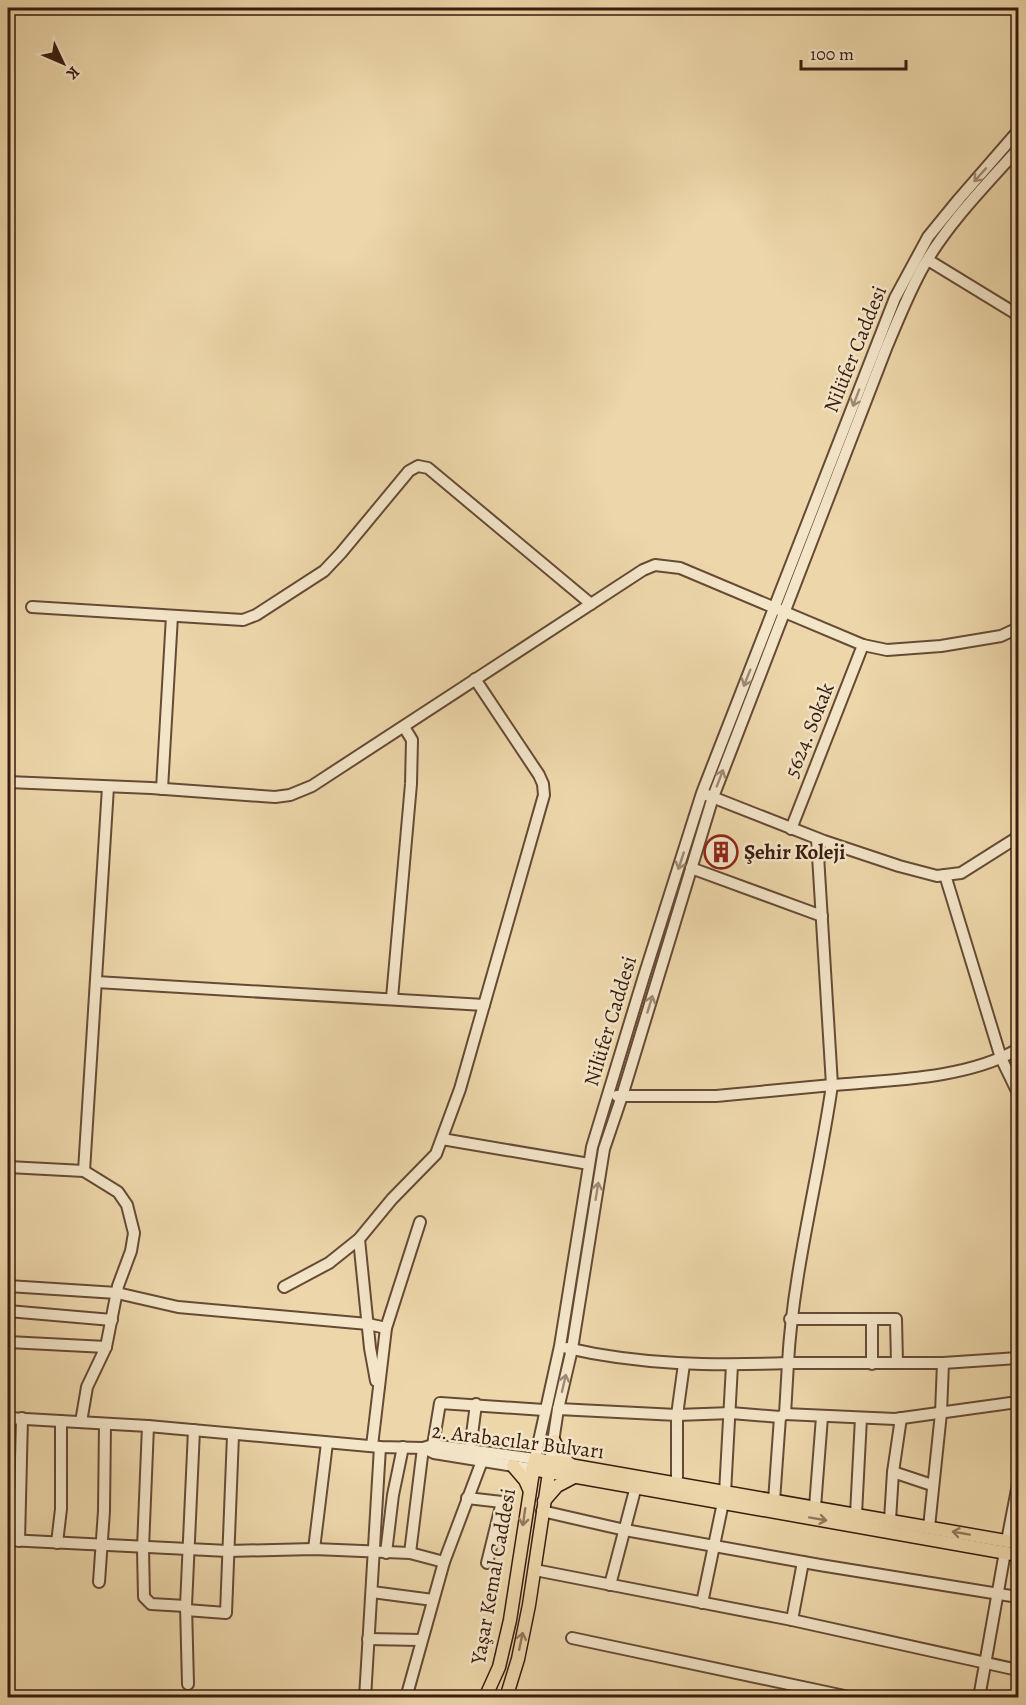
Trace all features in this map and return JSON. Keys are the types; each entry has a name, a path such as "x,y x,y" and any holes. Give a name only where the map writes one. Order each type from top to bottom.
{"main road":[{"path":"554,1441 573,1471 1010,1545 1018,1555"},
{"path":"514,1461 529,1489"},
{"name":"2. Arabacılar Bulvarı","path":"534,1464 677,1484 724,1497 816,1507 929,1527 1010,1545"},
{"name":"Yaşar Kemal Caddesi","path":"485,1698 499,1667 510,1620 534,1464"},
{"name":"Yaşar Kemal Caddesi","path":"506,1698 518,1659 535,1570 549,1467"},
{"path":"543,1507 557,1486 573,1471"}],"street":[{"name":"Nilüfer Caddesi","path":"534,1464 544,1410 560,1346 592,1147 707,795 780,610 890,309 908,272 941,219 1018,131"},
{"path":"780,610 907,298 940,241 972,200 1018,148"},
{"path":"928,260 1018,315"},
{"path":"32,607 243,620 256,615 324,571 409,471 418,466 428,468 591,604"},
{"path":"8,782 275,797 290,795 312,786 642,570 655,565 680,568 863,645 887,650 941,646 1001,636 1018,628"},
{"path":"162,789 172,616"},
{"name":"5624. Sokak","path":"791,829 863,645"},
{"path":"284,1287 329,1263 359,1239 392,1199 436,1154 460,1089 544,795 543,784 475,680"},
{"path":"392,998 411,784 412,740 404,727"},
{"path":"84,1171 108,786"},
{"path":"549,1467 558,1409 572,1349 604,1149 692,868 707,795 791,829 899,866 937,876 961,873 1018,837"},
{"path":"774,1501 788,1363 790,1319 823,1146 832,1085 817,838"},
{"path":"692,868 822,916"},
{"path":"945,875 1000,1058 1018,1093"},
{"path":"96,982 484,1005"},
{"path":"608,1096 716,1096 911,1078 980,1066 1018,1049"},
{"path":"442,1139 589,1164"},
{"path":"8,1167 84,1171 118,1192 127,1205 134,1233 131,1251 117,1293 106,1347 87,1387 81,1422"},
{"path":"367,1697 378,1393 386,1328 420,1222"},
{"path":"359,1239 378,1393"},
{"path":"8,1286 117,1293 178,1307 368,1324 386,1328"},
{"path":"8,1311 112,1320"},
{"path":"790,1319 896,1319 897,1363"},
{"path":"872,1319 872,1364"},
{"path":"8,1342 106,1347"},
{"path":"560,1346 613,1356 684,1364 942,1363 1018,1358"},
{"path":"929,1527 941,1413 942,1363"},
{"path":"677,1484 677,1415 684,1364"},
{"path":"702,1604 724,1497 731,1413 732,1365"},
{"path":"558,1409 677,1415 731,1413 901,1418 1018,1402"},
{"path":"410,1553 428,1447 440,1403 544,1410"},
{"path":"470,1450 476,1404"},
{"path":"816,1507 822,1417"},
{"name":"2. Arabacılar Bulvarı","path":"8,1418 148,1426 327,1443 470,1450 534,1464"},
{"path":"22,1418 13,1540 228,1551 314,1549 410,1553 444,1562"},
{"path":"856,1514 861,1418"},
{"path":"890,1520 893,1472 901,1418"},
{"path":"57,1543 61,1509 61,1421"},
{"path":"99,1582 105,1424"},
{"path":"148,1426 143,1548 144,1597 151,1604 226,1613 233,1435"},
{"path":"188,1684 186,1608 194,1430"},
{"path":"428,1447 434,1453 482,1461 514,1461 539,1440"},
{"path":"314,1549 327,1443"},
{"path":"386,1553 393,1495 403,1447"},
{"path":"406,1698 444,1562 482,1461"},
{"path":"893,1472 932,1485"},
{"path":"979,1698 1017,1507 1018,1484"},
{"path":"610,1586 636,1490"},
{"path":"467,1498 502,1502 487,1563"},
{"path":"543,1507 625,1530 1018,1597"},
{"path":"792,1620 803,1562"},
{"path":"535,1570 792,1620 1018,1670"},
{"path":"372,1592 433,1600"},
{"path":"572,1638 854,1698"},
{"path":"368,1639 421,1640"}],"place":[{"name":"Şehir Koleji","path":"721,852"}]}
